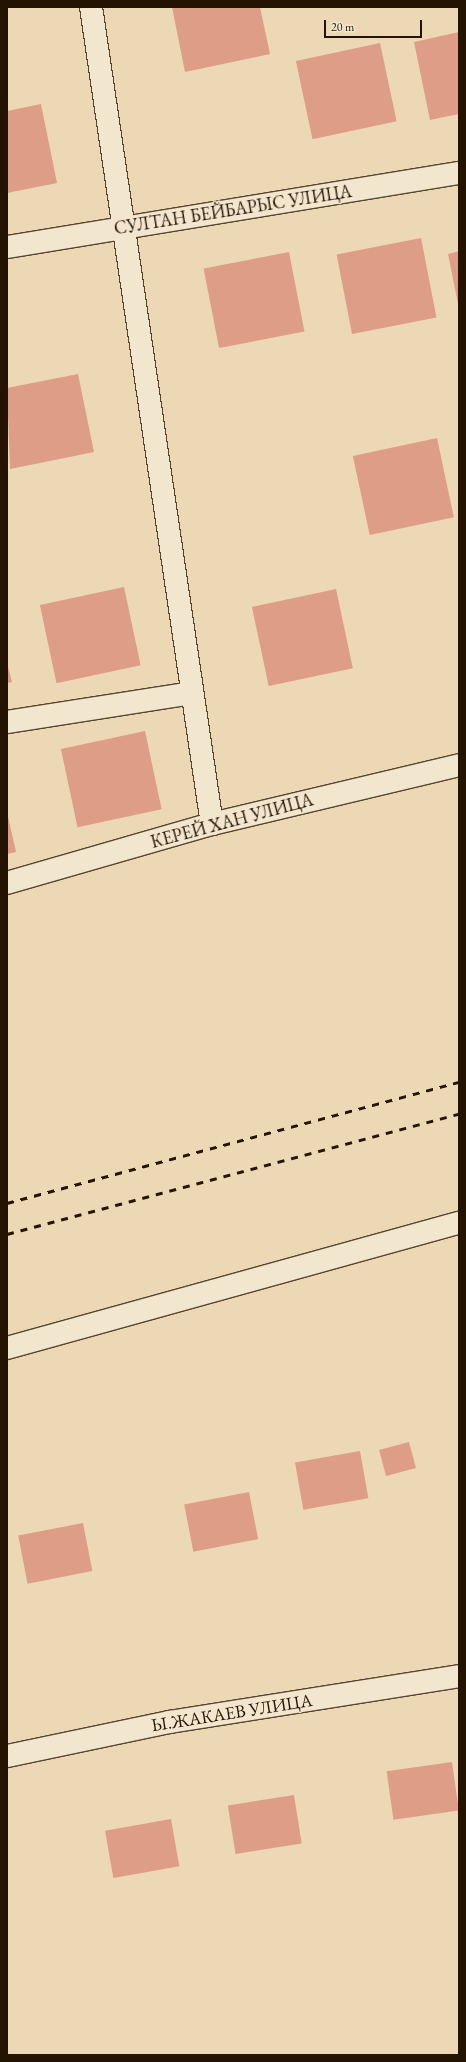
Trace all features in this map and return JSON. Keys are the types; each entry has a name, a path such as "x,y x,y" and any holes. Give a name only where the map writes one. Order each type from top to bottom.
{"street":[{"path":"91,7 212,824"},
{"name":"СУЛТАН БЕЙБАРЫС УЛИЦА","path":"7,247 459,173"},
{"path":"7,722 192,693"},
{"name":"КЕРЕЙ ХАН УЛИЦА","path":"7,883 212,824 459,765"},
{"path":"7,1348 459,1223"},
{"name":"Ы.ЖАКАЕВ УЛИЦА","path":"7,1756 170,1722 459,1676"}],"building":[{"path":"172,7 260,7 270,54 185,72"},
{"path":"459,32 459,114 430,120 414,42"},
{"path":"380,43 397,121 313,139 296,61"},
{"path":"41,104 57,183 7,193 7,111"},
{"path":"421,238 436,318 352,334 337,254"},
{"path":"459,251 459,304 458,304 448,254"},
{"path":"289,252 304,332 219,348 204,269"},
{"path":"78,374 94,452 10,469 7,388"},
{"path":"437,438 454,517 370,535 353,456"},
{"path":"124,587 141,665 57,683 40,605"},
{"path":"336,589 353,668 269,686 252,607"},
{"path":"7,663 12,682 7,683"},
{"path":"145,731 162,809 78,827 61,749"},
{"path":"7,812 16,852 7,854"},
{"path":"409,1442 416,1468 386,1476 379,1450"},
{"path":"360,1451 368,1498 303,1510 295,1462"},
{"path":"249,1492 258,1539 193,1552 184,1505"},
{"path":"83,1523 92,1571 28,1584 18,1536"},
{"path":"452,1762 459,1811 393,1820 387,1771"},
{"path":"294,1795 302,1843 235,1854 228,1805"},
{"path":"171,1819 179,1866 113,1878 105,1831"}],"railway":[{"path":"7,1203 459,1082"},
{"path":"7,1234 459,1114"}]}
